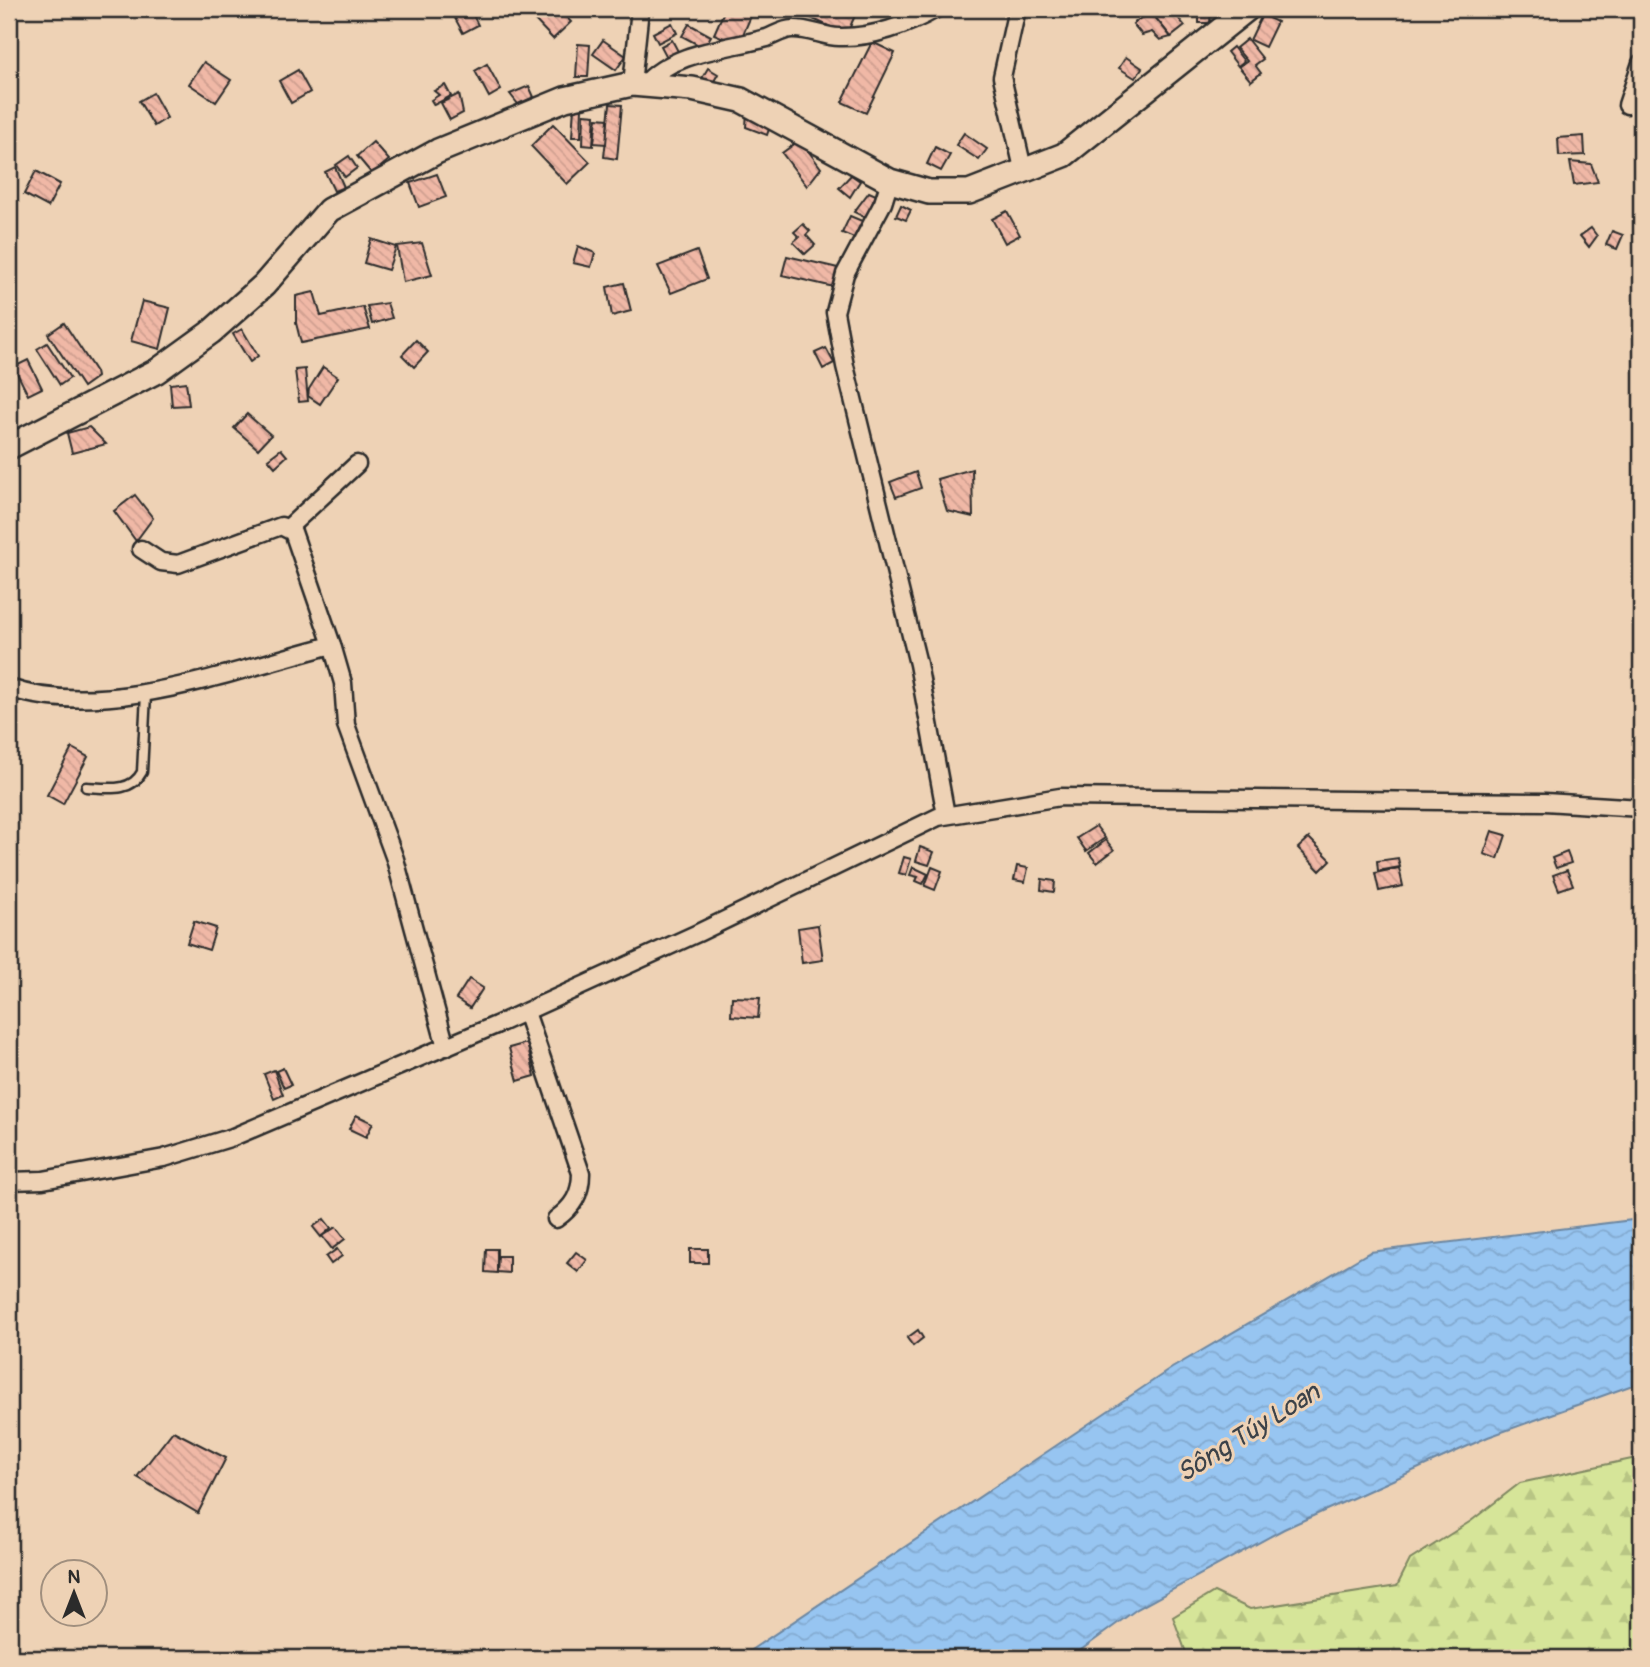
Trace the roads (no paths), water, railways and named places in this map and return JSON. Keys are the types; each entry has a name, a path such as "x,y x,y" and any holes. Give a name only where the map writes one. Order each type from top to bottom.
{"street":[{"path":"638,84 640,9"},
{"path":"638,84 655,72 694,56 790,29 838,38 865,35 908,24 936,9"},
{"path":"1017,9 1002,77 1024,173"},
{"path":"9,447 157,371 211,332 264,285 329,210 451,146 565,99 638,84 692,89 740,100 890,181 929,192 969,192 1024,173 1074,148 1247,9"},
{"path":"1627,105 1641,62"},
{"path":"890,181 883,203 845,274 835,312 845,366 918,664 946,815"},
{"path":"289,527 357,464"},
{"path":"141,549 161,562 178,564 281,526 289,527 293,531 332,645 343,683 346,725 395,859 446,1046"},
{"path":"9,688 45,698 67,699 146,694 332,645"},
{"path":"9,1181 43,1180 164,1158 233,1138 526,1012 946,815 1060,797 1545,802 1641,808"},
{"path":"526,1012 581,1173 578,1195 572,1206 556,1219"}],"lane":[{"path":"86,787 120,788 137,780 142,772 146,694"}],"water":[{"name":"Sông Túy Loan","path":"1641,1219 1641,1382 1488,1437 1284,1529 1137,1609 1070,1658 739,1658 1172,1368 1370,1252"}]}
